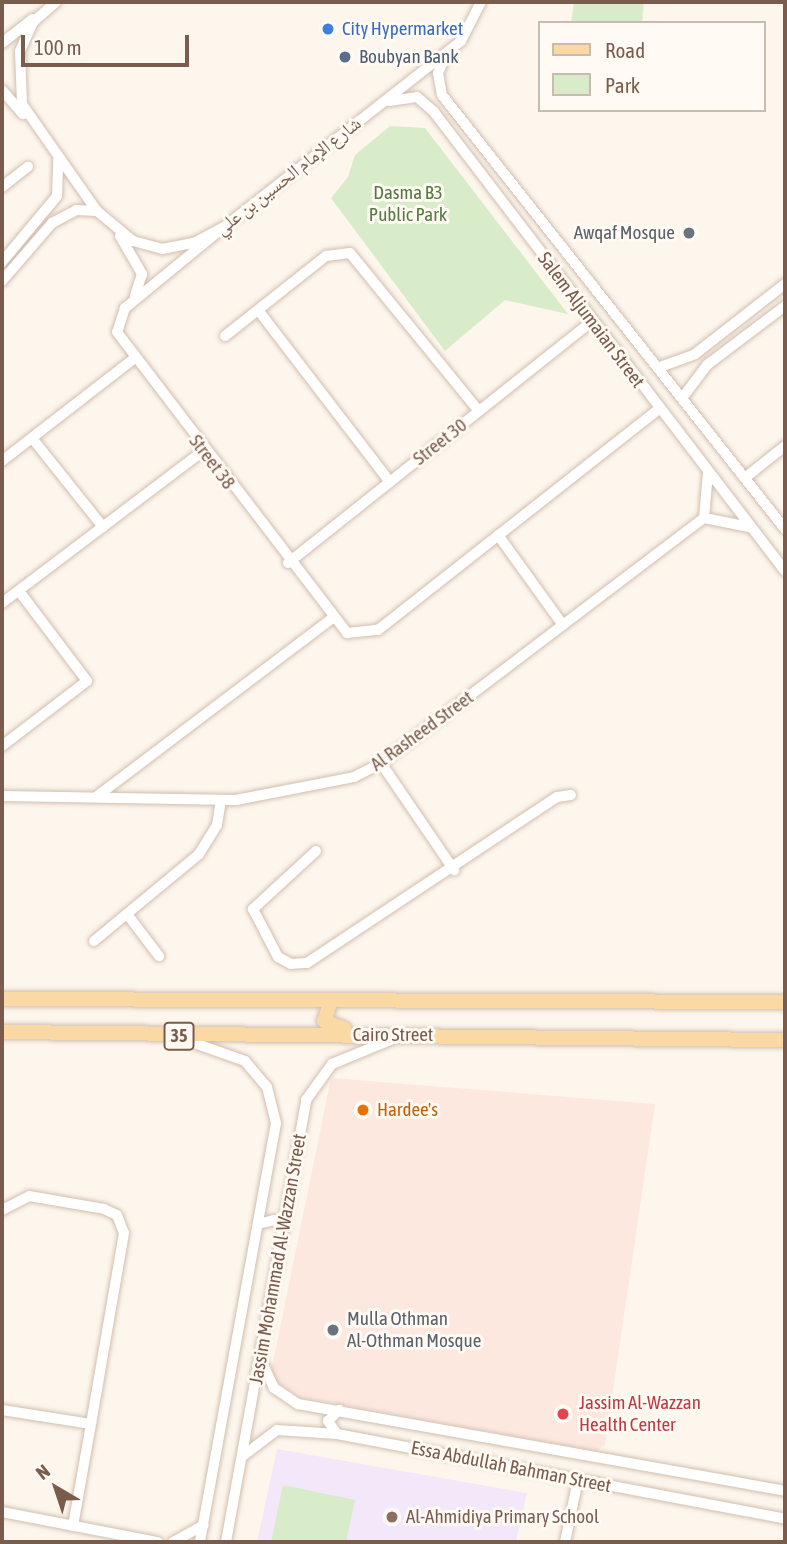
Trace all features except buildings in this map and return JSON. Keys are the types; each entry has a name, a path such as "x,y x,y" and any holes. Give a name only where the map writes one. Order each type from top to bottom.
{"main road":[{"name":"Cairo Street","path":"2,999 785,1002"},
{"path":"331,1001 324,1021 356,1035"},
{"name":"Cairo Street","path":"2,1032 174,1036 407,1035 785,1040"}],"street":[{"name":"شارع الإمام الحسين بن علي","path":"49,6 17,65 19,97 33,125 97,211 138,244 162,249 219,231 448,52 470,30 481,2"},
{"path":"2,43 49,6"},
{"name":"Salem Aljumaian Street","path":"448,52 438,73 442,95 660,367 785,529"},
{"path":"2,90 33,125"},
{"name":"Salem Aljumaian Street","path":"383,103 411,96 426,103 749,527 783,565"},
{"path":"2,262 57,196 57,156"},
{"path":"2,187 28,167"},
{"path":"2,281 52,223 76,210 97,211"},
{"name":"Street 38","path":"116,228 142,274 132,301 116,328 135,358 331,618"},
{"name":"Street 38","path":"132,301 219,231"},
{"path":"225,336 326,256 350,253 479,411"},
{"path":"560,280 565,265 579,267"},
{"path":"660,367 695,354 785,284"},
{"path":"683,397 707,365 785,306"},
{"path":"258,310 390,482"},
{"name":"Street 30","path":"288,563 592,322"},
{"path":"2,461 135,358"},
{"path":"96,797 331,618 351,634 375,632 659,410"},
{"path":"32,438 103,527"},
{"path":"746,477 785,446"},
{"path":"2,603 204,451"},
{"path":"708,472 704,518 749,527"},
{"name":"Al Rasheed Street","path":"3,795 221,801 299,793 381,763 704,518"},
{"path":"498,536 563,625"},
{"path":"3,746 87,681 19,591"},
{"path":"381,763 454,870"},
{"path":"316,851 253,909 278,957 291,964 307,963 454,870 558,797 571,795"},
{"path":"94,941 208,845 221,801"},
{"path":"127,914 159,956"},
{"name":"Jassim Mohammad Al-Wazzan Street","path":"226,1542 285,1227 303,1111 316,1080 351,1052 407,1035"},
{"name":"Jassim Mohammad Al-Wazzan Street","path":"174,1036 236,1055 267,1087 276,1123 262,1223 200,1542"},
{"path":"2,1210 29,1196 104,1209 122,1223 73,1526"},
{"path":"262,1223 274,1220 285,1227"},
{"name":"Essa Abdullah Bahman Street","path":"261,1360 285,1398 785,1492"},
{"path":"2,1410 91,1424"},
{"path":"337,1434 328,1421 339,1410"},
{"name":"Essa Abdullah Bahman Street","path":"244,1455 277,1430 337,1434 785,1519"},
{"path":"565,1542 578,1480"},
{"path":"2,1512 158,1542"},
{"path":"173,1542 204,1525"}],"shaded area":[{"path":"331,1078 655,1104 605,1445 596,1451 299,1397 270,1377"},
{"name":"Al-Ahmidiya Primary School","path":"277,1449 527,1493 516,1542 257,1542"}],"green space":[{"path":"574,2 644,2 642,21 571,21"},
{"name":"Dasma B3 Public Park","path":"390,126 425,128 568,314 505,300 445,351 331,198 348,177 355,155"},
{"path":"283,1485 355,1500 346,1542 271,1542"}],"place":[{"name":"City Hypermarket","path":"328,29"},
{"name":"Boubyan Bank","path":"345,57"},
{"name":"Awqaf Mosque","path":"689,233"},
{"name":"Hardee's","path":"363,1110"},
{"name":"Mulla Othman Al-Othman Mosque","path":"333,1330"},
{"name":"Jassim Al-Wazzan Health Center","path":"563,1414"},
{"name":"Al-Ahmidiya Primary School","path":"392,1517"}]}
